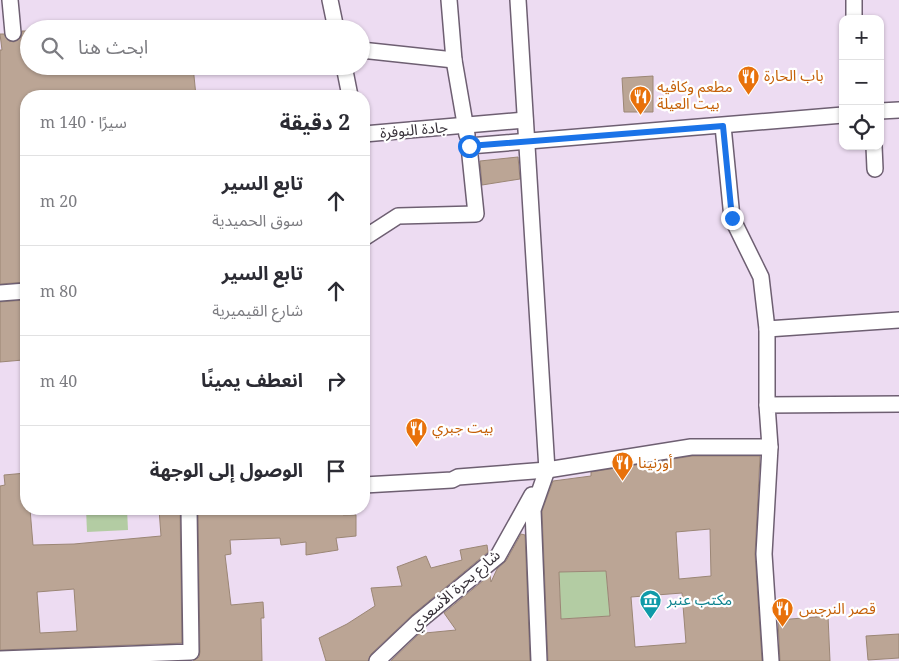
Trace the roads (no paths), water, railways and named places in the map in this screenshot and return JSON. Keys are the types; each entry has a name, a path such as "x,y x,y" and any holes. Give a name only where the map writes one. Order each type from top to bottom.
{"street":[{"path":"10,0 14,32"},
{"path":"330,0 334,20"},
{"path":"370,234 398,216 476,214 466,125 454,60 449,0"},
{"path":"518,0 525,142 547,470 533,510 539,661"},
{"path":"854,0 854,15"},
{"path":"370,51 454,60"},
{"path":"346,75 349,90"},
{"path":"884,111 899,110"},
{"path":"469,146 839,115"},
{"name":"جادة النوفرة","path":"370,133 525,120"},
{"path":"723,126 732,218 762,277 768,328 770,447 764,554 771,661"},
{"path":"874,150 875,169"},
{"path":"0,293 20,291"},
{"path":"768,328 899,320"},
{"path":"768,405 899,404"},
{"path":"370,485 452,480 458,477 547,470 691,447 770,447"},
{"name":"شارع بحرة الأسعدي","path":"377,661 418,622 498,556 547,470"},
{"path":"0,659 193,657 189,515"}],"place":[{"name":"باب الحارة","path":"748,95"},
{"name":"مطعم وكافيه بيت العيلة","path":"641,115"},
{"name":"بيت جبري","path":"416,447"},
{"name":"أورنينا","path":"622,482"},
{"name":"مكتب عنبر","path":"651,619"},
{"name":"قصر النرجس","path":"783,628"}]}
